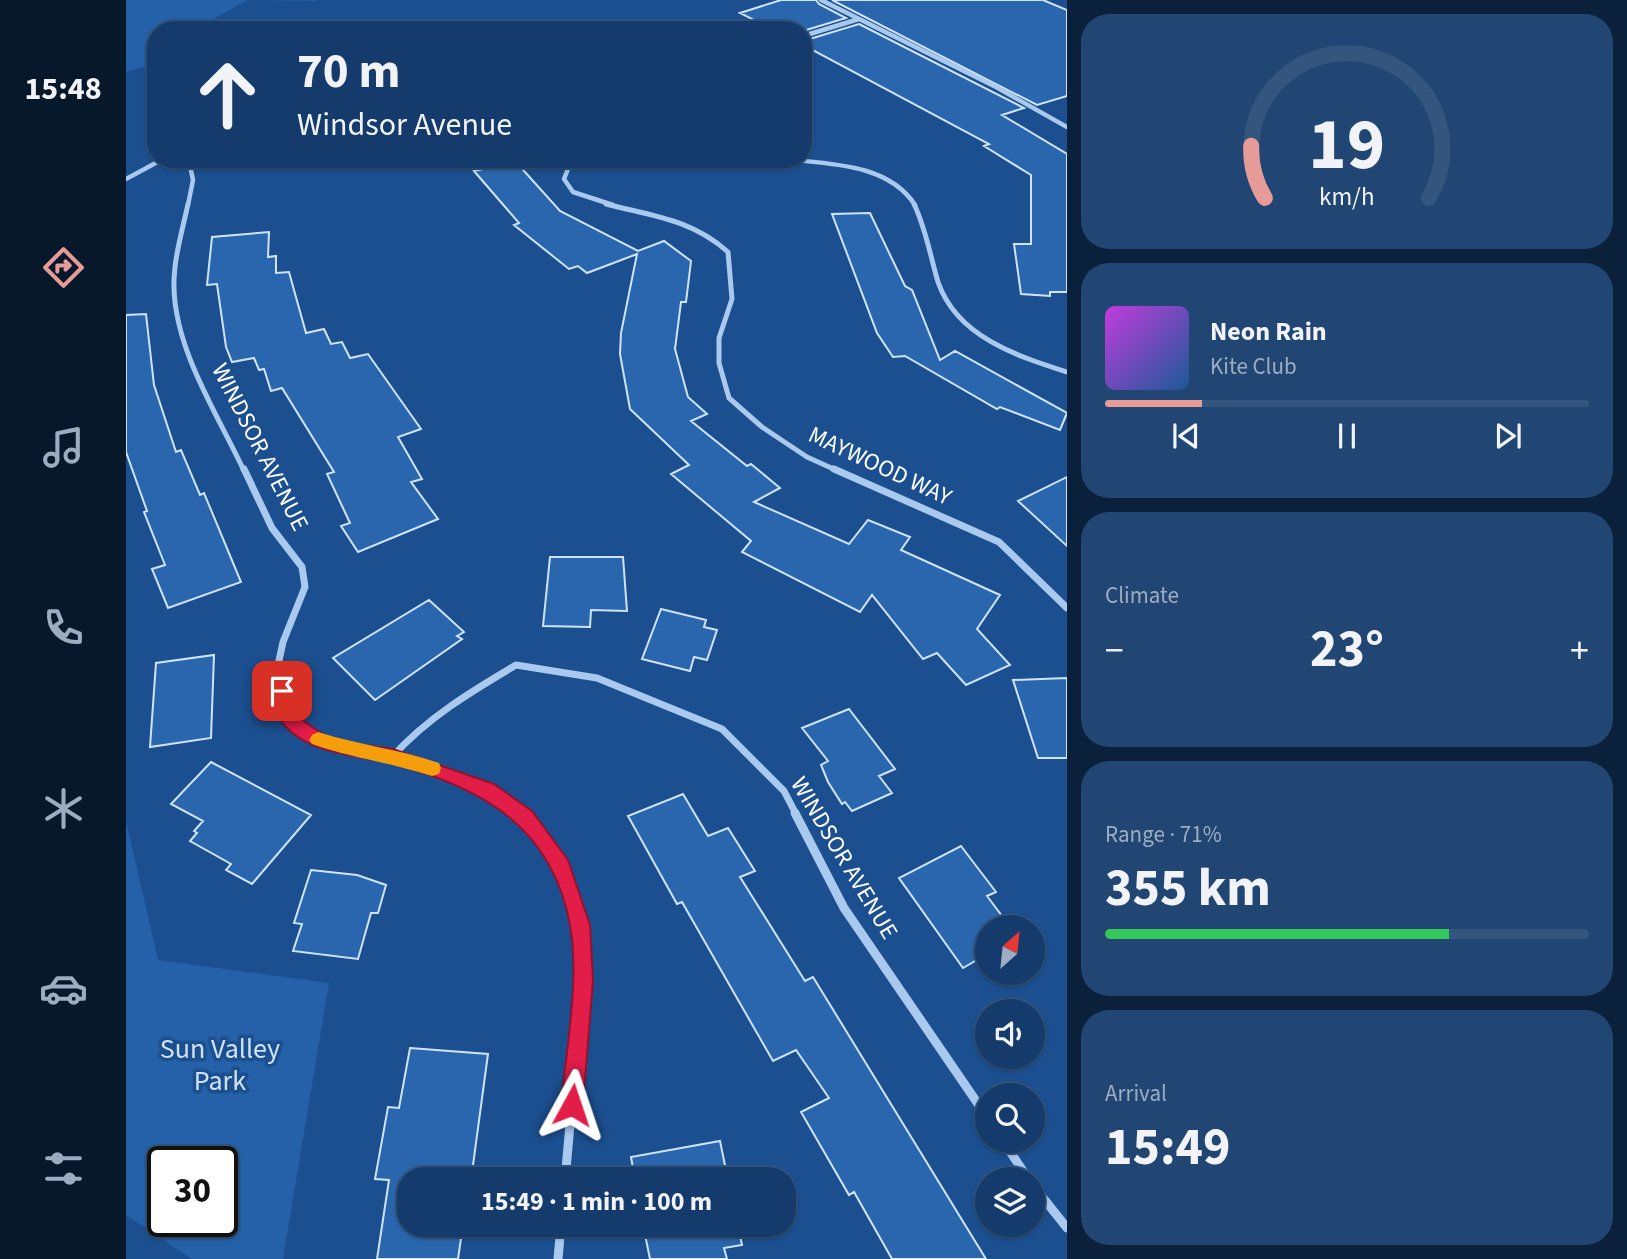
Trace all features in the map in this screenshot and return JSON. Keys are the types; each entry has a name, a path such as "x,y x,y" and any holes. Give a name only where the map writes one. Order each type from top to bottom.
{"street":[{"path":"821,0 996,87 1067,127"},
{"path":"812,33 860,19"},
{"path":"812,162 851,166 891,181 916,204 946,298 963,320 986,339 1015,354 1067,372"},
{"path":"126,179 147,167"},
{"name":"WINDSOR AVENUE","path":"190,168 193,180 176,259 173,289 180,336 272,528 302,567 305,587 283,642 277,670 290,721 319,740 355,751 393,756 410,737 465,695 516,666 597,678 722,729 784,790 844,908 975,1099"},
{"name":"MAYWOOD WAY","path":"568,168 564,179 573,192 607,204 685,223 711,237 728,252 732,299 719,338 719,363 729,398 762,427 807,457 999,542 1067,608"},
{"path":"393,756 487,789 525,817 562,866 580,925 583,981 566,1167"},
{"path":"1045,1200 1067,1228"},
{"path":"558,1259 560,1237"}],"green space":[{"path":"126,0 248,0 210,21 147,21 147,66 126,72"},
{"path":"248,0 317,0 318,1"},
{"name":"Sun Valley Park","path":"126,821 158,960 329,983 283,1259 192,1259 159,1237 238,1237 238,1146 147,1146 147,1229 126,1215"}],"building":[{"path":"781,0 816,0 846,18 812,28 812,21 756,21 740,13"},
{"path":"832,0 1043,0 1067,10 1067,96 1037,105"},
{"path":"859,24 1024,108 1002,115 1067,154 1067,292 1050,292 1050,296 1021,294 1014,244 1031,244 1031,175 984,146 989,144 812,50 812,38"},
{"path":"488,168 521,168 560,211 638,251 664,241 691,261 686,302 681,302 675,349 688,397 707,414 691,421 747,466 751,464 780,488 754,502 849,544 868,520 910,537 901,550 1000,595 977,629 1010,665 966,685 937,653 923,659 872,595 860,612 742,552 751,541 671,474 689,465 630,409 620,354 621,333 637,254 587,273 578,266 569,269 514,225 519,223 474,171"},
{"path":"870,213 905,286 912,290 940,360 955,351 1067,413 1060,430 1000,407 997,409 905,356 893,357 877,333 832,214"},
{"path":"269,232 268,257 276,256 276,273 289,272 306,333 324,329 331,344 342,342 350,358 368,354 421,429 398,437 422,479 411,482 438,519 358,552 341,526 350,523 327,474 334,472 282,388 271,391 264,369 259,370 254,358 232,362 226,347 217,284 207,285 212,237"},
{"path":"146,314 154,385 176,452 181,450 200,495 204,493 241,582 168,608 152,569 165,565 144,512 147,511 126,452 126,315"},
{"path":"1067,477 1067,546 1018,501"},
{"path":"550,557 623,557 627,611 591,610 590,627 543,626"},
{"path":"429,600 464,632 457,636 462,639 375,700 333,658"},
{"path":"661,609 706,620 704,627 717,630 707,660 694,657 690,671 642,659"},
{"path":"214,655 211,738 150,747 156,663"},
{"path":"1067,678 1067,758 1038,758 1013,680"},
{"path":"849,709 895,769 879,776 892,793 852,811 845,802 842,804 828,782 821,765 828,761 802,728"},
{"path":"211,762 311,815 252,884 226,870 231,864 190,841 203,821 171,804"},
{"path":"683,794 708,836 728,828 755,871 740,877 805,981 813,977 986,1259 892,1259 854,1192 849,1195 801,1112 829,1098 796,1050 773,1061 682,902 677,904 628,816"},
{"path":"961,846 996,892 987,896 1001,915 975,915 975,961 963,968 899,878"},
{"path":"311,870 357,875 386,885 378,913 371,913 358,959 293,951 302,924 294,923"},
{"path":"410,1048 488,1054 473,1167 397,1167 397,1237 461,1237 458,1259 377,1259 389,1180 375,1179 388,1107 399,1108"},
{"path":"720,1141 725,1167 633,1167 631,1157"},
{"path":"645,1237 740,1237 742,1245 724,1248 727,1259 650,1259"}],"slow traffic":[{"path":"318,740 355,751 393,756 432,768"}],"route":[{"path":"282,691 290,721 319,740 355,751 393,756 487,789 525,817 562,866 580,925 583,981 572,1105"}]}
